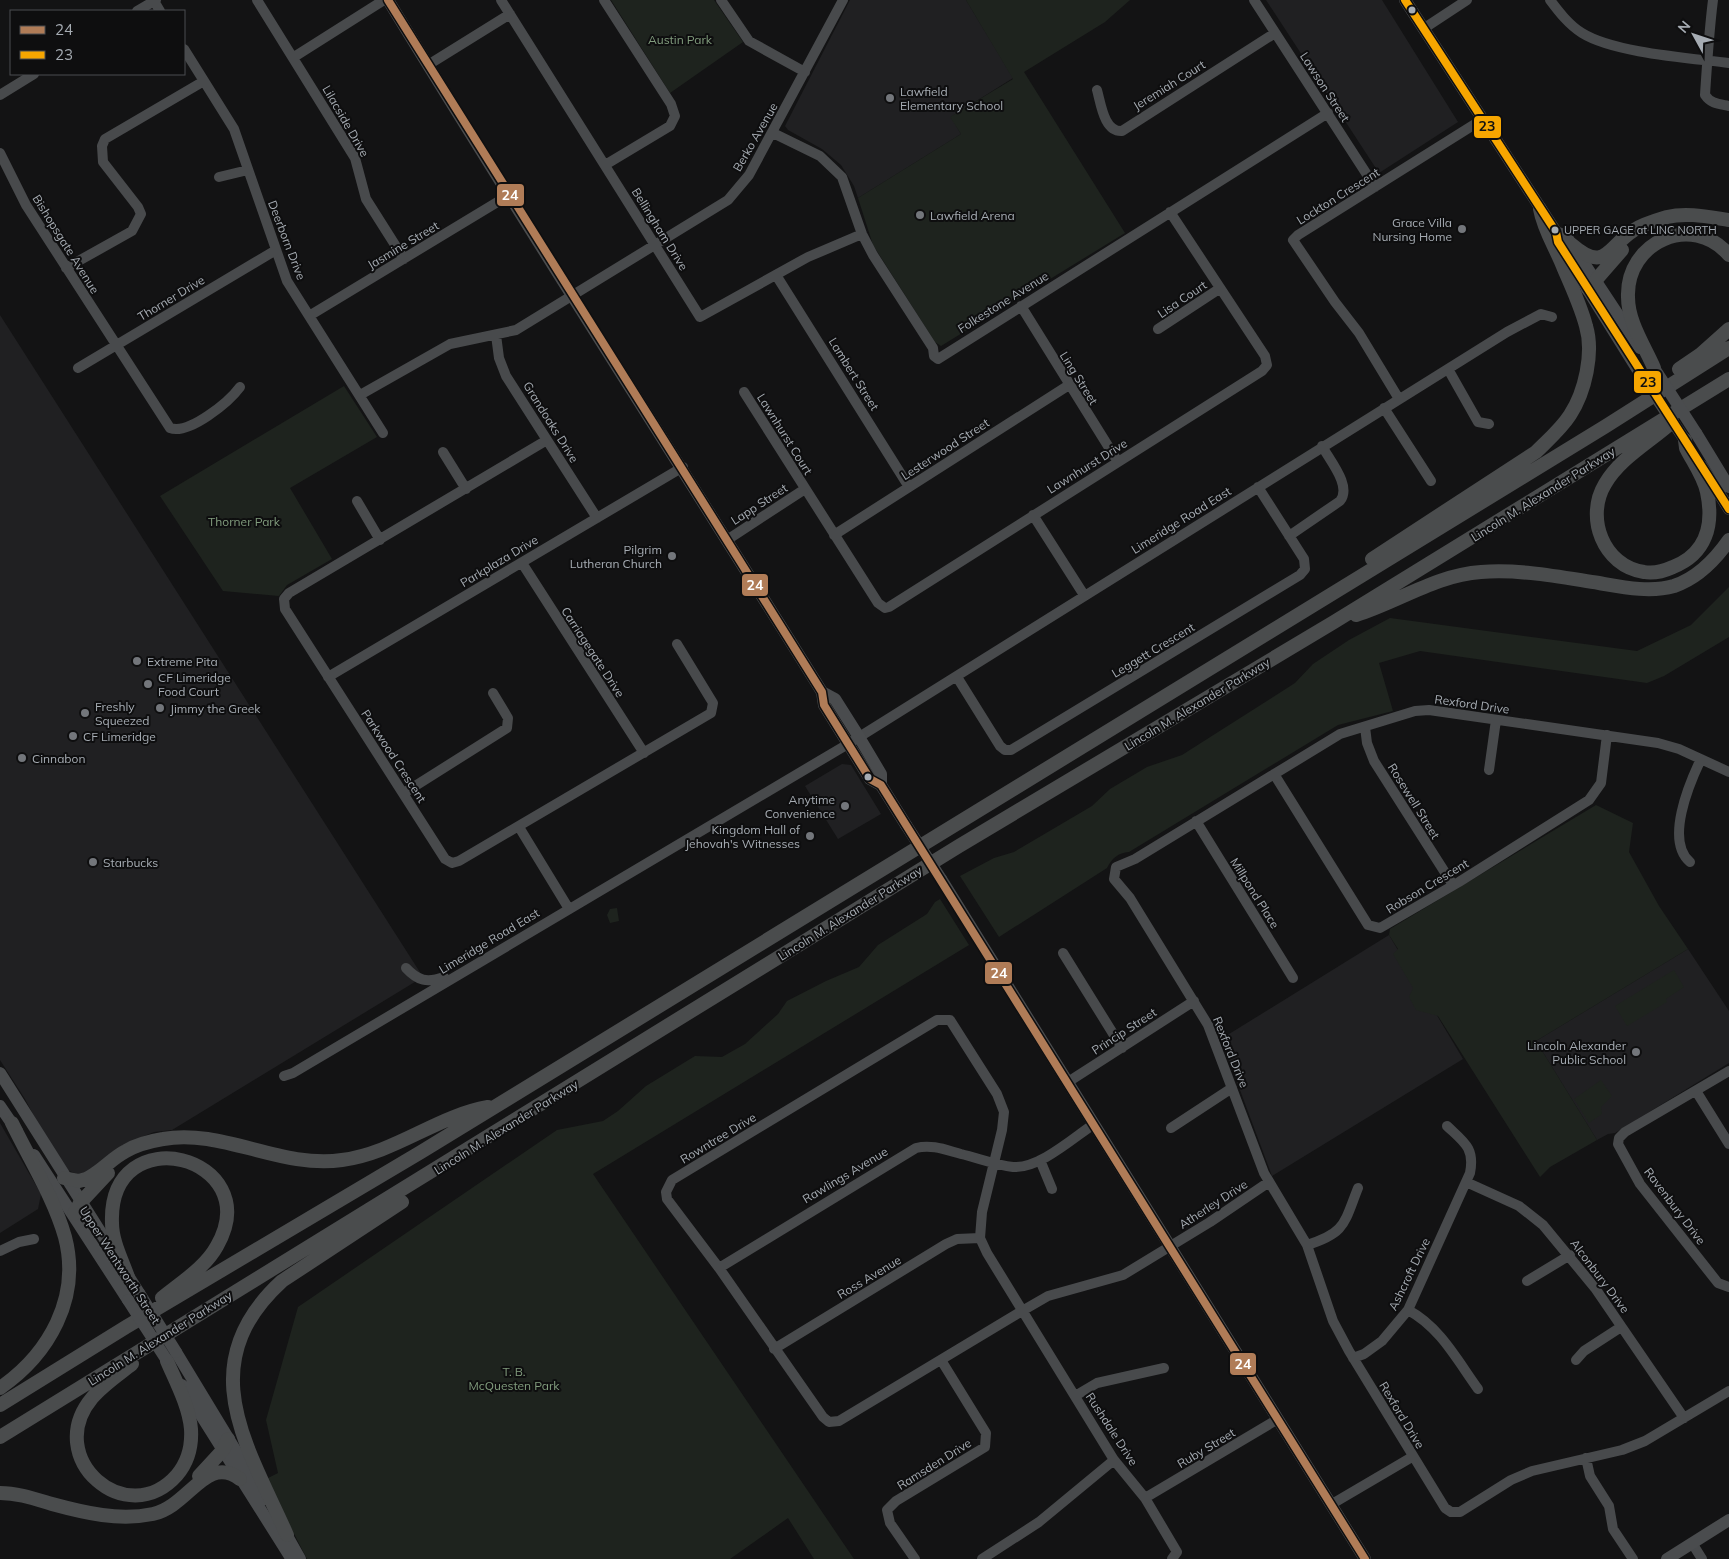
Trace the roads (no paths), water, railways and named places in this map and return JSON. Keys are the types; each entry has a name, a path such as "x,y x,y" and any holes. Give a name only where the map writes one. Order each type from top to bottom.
{"highway":[{"path":"1307,609 1325,590 1536,452 1554,435 1570,414 1578,397 1586,369 1589,345 1586,327 1564,268 1543,225 1540,209"},
{"path":"1571,244 1585,256 1594,258 1610,252 1635,230 1668,217 1687,215 1729,220"},
{"path":"1592,285 1645,226"},
{"path":"1648,372 1629,309 1628,284 1636,262 1654,244 1665,237 1682,234 1710,240 1729,255"},
{"path":"1606,426 1623,408 1701,354 1729,329"},
{"name":"Lincoln M. Alexander Parkway","path":"0,1405 126,1327 421,1152 1606,426 1729,348"},
{"name":"Lincoln M. Alexander Parkway","path":"0,1437 959,846 1334,622 1729,379"},
{"path":"1691,437 1686,448 1707,490 1710,521 1706,537 1698,551 1685,562 1662,572 1644,572 1625,566 1604,544 1596,526 1598,498 1605,483 1620,465 1701,397"},
{"path":"1334,622 1367,612 1425,586 1480,572 1529,572 1645,589 1665,588 1695,576 1724,552 1729,540"},
{"path":"287,1535 245,1442 234,1410 232,1385 235,1356 250,1318 270,1292 294,1272 544,1110 559,1094"},
{"path":"64,1178 79,1181 86,1180 127,1150 149,1143 182,1138 243,1148 291,1160 321,1162 344,1160 372,1153 397,1143 468,1110 494,1106"},
{"path":"0,1388 34,1360 52,1334 64,1303 69,1269 68,1253 61,1226 12,1123"},
{"path":"77,1208 119,1163 149,1143"},
{"path":"126,1327 208,1258 221,1238 226,1219 224,1198 213,1178 204,1170 184,1159 160,1158 145,1162 126,1177 114,1203 112,1224 114,1238 128,1277"},
{"path":"169,1357 190,1420 191,1441 185,1463 173,1480 154,1491 136,1495 109,1489 92,1476 81,1460 76,1440 80,1418 88,1403 100,1389 189,1319"},
{"path":"130,1516 159,1506 182,1492 225,1445"},
{"path":"0,1493 29,1497 93,1514 130,1516 155,1513 166,1509 216,1472 227,1471 240,1479"}],"main road":[{"path":"388,0 571,295 683,468 822,692 824,705 848,744 870,779 881,785 941,879 1365,1559"},
{"path":"1405,0 1556,232 1558,242 1592,285 1691,437 1729,487"},
{"path":"1556,232 1566,236 1592,285"},
{"path":"1691,437 1729,509"},
{"path":"822,692 835,699 860,737 882,774 881,785"},
{"name":"Upper Wentworth Street","path":"0,1073 64,1178 77,1208 134,1297 169,1357 225,1445 287,1535 300,1559"},
{"path":"0,1087 24,1112"},
{"name":"Upper Wentworth Street","path":"0,1106 128,1277 134,1297"},
{"name":"Upper Wentworth Street","path":"225,1445 240,1479 292,1559"},
{"path":"1666,1559 1729,1520"}],"street":[{"name":"Lilacside Drive","path":"257,0 355,158 366,199 404,259"},
{"path":"294,57 384,0"},
{"name":"Bellingham Drive","path":"501,0 700,317 808,257 862,234"},
{"path":"604,0 671,104 675,116 670,126 605,165"},
{"name":"Berko Avenue","path":"360,395 444,347 516,330 728,200 749,175 774,132 843,0"},
{"name":"Lawson Street","path":"1254,0 1375,187"},
{"path":"1423,29 1468,0"},
{"path":"1550,0 1568,22 1583,34 1615,46 1729,63"},
{"path":"1713,0 1705,96 1716,104 1729,106"},
{"path":"139,10 155,1"},
{"path":"723,1 749,41 805,72"},
{"path":"428,65 510,14"},
{"name":"Jeremiah Court","path":"1097,90 1109,127 1116,131 1122,131 1275,33"},
{"name":"Deerborn Drive","path":"185,51 234,129 287,281 382,433"},
{"path":"0,95 32,75"},
{"path":"66,268 132,231 141,214 138,207 104,162 102,146 105,139 204,81"},
{"name":"Folkestone Avenue","path":"774,132 820,156 842,177 862,234 873,256 933,348 934,356 938,359 1328,113"},
{"name":"Lockton Crescent","path":"1399,399 1359,333 1335,302 1293,240 1298,235 1483,119"},
{"name":"Bishopsgate Avenue","path":"0,153 26,205 165,422 176,430 188,426 222,407 240,387"},
{"path":"219,177 248,170"},
{"name":"Jasmine Street","path":"309,316 509,194"},
{"name":"Lawnhurst Drive","path":"805,489 878,603 885,608 1262,371 1268,365 1265,356 1219,289 1170,212"},
{"name":"Thorner Drive","path":"78,368 276,250"},
{"name":"Lambert Street","path":"776,275 909,487"},
{"name":"Lisa Court","path":"1158,329 1219,289"},
{"name":"Ling Street","path":"1021,306 1118,462"},
{"name":"Limeridge Road East","path":"284,1076 860,737 1322,446 1448,369 1541,314 1552,317"},
{"name":"Grandoaks Drive","path":"496,335 499,358 506,376 597,518"},
{"path":"1448,369 1478,422 1489,424"},
{"name":"Lesterwood Street","path":"834,535 1069,385"},
{"name":"Lawnhurst Court","path":"744,392 805,489"},
{"path":"1384,408 1431,480"},
{"name":"Parkwood Crescent","path":"547,440 289,593 284,599 285,609 448,862 459,861 706,716 712,709 713,703 677,644"},
{"path":"1289,536 1340,501 1344,495 1343,482 1322,446"},
{"path":"443,452 466,489"},
{"name":"Parkplaza Drive","path":"328,676 683,468"},
{"name":"Leggett Crescent","path":"956,677 1000,746 1006,751 1013,750 1301,574 1305,569 1305,561 1258,487"},
{"name":"Lapp Street","path":"727,540 805,489"},
{"path":"356,502 380,540"},
{"path":"1032,515 1084,595"},
{"name":"Carriagegate Drive","path":"522,563 644,753"},
{"path":"404,794 507,728 508,718 493,693"},
{"name":"Rexford Drive","path":"1729,772 1658,743 1429,710 1416,711 1340,734 1135,859 1116,868 1114,879 1130,898 1208,1025 1269,1182 1307,1245 1333,1321 1412,1457 1445,1508 1451,1512 1460,1512 1511,1480 1532,1471 1622,1450 1645,1441 1729,1391"},
{"path":"1489,770 1496,720"},
{"name":"Rosewell Street","path":"1365,727 1367,743 1374,761 1453,885"},
{"name":"Robson Crescent","path":"1274,774 1371,927 1384,927 1589,800 1601,783 1607,735"},
{"path":"1690,862 1684,858 1679,845 1680,814 1686,789 1700,759"},
{"name":"Millpond Place","path":"1196,821 1293,978"},
{"path":"519,827 569,909"},
{"path":"1063,954 1122,1048"},
{"path":"406,968 417,978 432,982 464,971"},
{"name":"Princip Street","path":"1068,1082 1194,1001"},
{"name":"Rowntree Drive","path":"980,1238 982,1212 1004,1112 997,1094 952,1022 939,1018 669,1184 666,1192 667,1198 719,1268 823,1417 832,1422 839,1421 1048,1296 1123,1275 1170,1246"},
{"name":"Ravenbury Drive","path":"1729,1071 1625,1132 1619,1138 1618,1144 1640,1184 1718,1283 1729,1287"},
{"path":"1171,1128 1232,1088"},
{"path":"1696,1091 1729,1144"},
{"name":"Rawlings Avenue","path":"719,1268 914,1148 933,1146 994,1163 1026,1166 1040,1160 1094,1124"},
{"name":"Ashcroft Drive","path":"1353,1358 1364,1354 1382,1341 1408,1310 1466,1182 1472,1162 1469,1148 1448,1126"},
{"path":"1040,1160 1052,1189"},
{"name":"Atherley Drive","path":"1170,1246 1210,1222 1269,1182"},
{"name":"Alconbury Drive","path":"1466,1182 1519,1206 1543,1225 1570,1255 1684,1418"},
{"path":"1307,1245 1329,1238 1337,1233 1343,1225 1358,1188"},
{"path":"0,1251 19,1242 34,1238"},
{"path":"980,1238 1022,1311"},
{"name":"Ross Avenue","path":"774,1349 946,1244 957,1239 980,1238"},
{"path":"1527,1281 1570,1255"},
{"path":"1408,1310 1424,1318 1438,1332 1478,1389"},
{"name":"Rushdale Drive","path":"1022,1311 1114,1460 1146,1498 1177,1552 1172,1559"},
{"path":"1576,1360 1622,1327"},
{"name":"Ramsden Drive","path":"914,1559 890,1523 887,1510 896,1501 985,1447 987,1441 986,1433 941,1360"},
{"path":"1075,1396 1097,1383 1164,1368"},
{"name":"Ruby Street","path":"1146,1498 1278,1420"},
{"path":"1332,1504 1412,1457"},
{"path":"1586,1458 1590,1476 1609,1506 1613,1529 1633,1559"},
{"path":"982,1559 1039,1522 1114,1460"},
{"path":"1692,1543 1702,1559"}],"place":[{"name":"Lawfield Elementary School","path":"890,98"},
{"name":"Lawfield Arena","path":"920,215"},
{"name":"Grace Villa Nursing Home","path":"1462,229"},
{"name":"UPPER GAGE at LINC NORTH","path":"1555,230"},
{"name":"Pilgrim Lutheran Church","path":"672,556"},
{"name":"Extreme Pita","path":"137,661"},
{"name":"CF Limeridge Food Court","path":"148,684"},
{"name":"Jimmy the Greek","path":"160,708"},
{"name":"Freshly Squeezed","path":"85,713"},
{"name":"CF Limeridge","path":"73,736"},
{"name":"Cinnabon","path":"22,758"},
{"name":"Anytime Convenience","path":"845,806"},
{"name":"Kingdom Hall of Jehovah's Witnesses","path":"810,836"},
{"name":"Starbucks","path":"93,862"},
{"name":"Lincoln Alexander Public School","path":"1636,1052"}],"park label":[{"name":"Austin Park","path":"680,39"},
{"name":"Thorner Park","path":"244,521"},
{"name":"T. B. McQuesten Park","path":"514,1378"}]}
